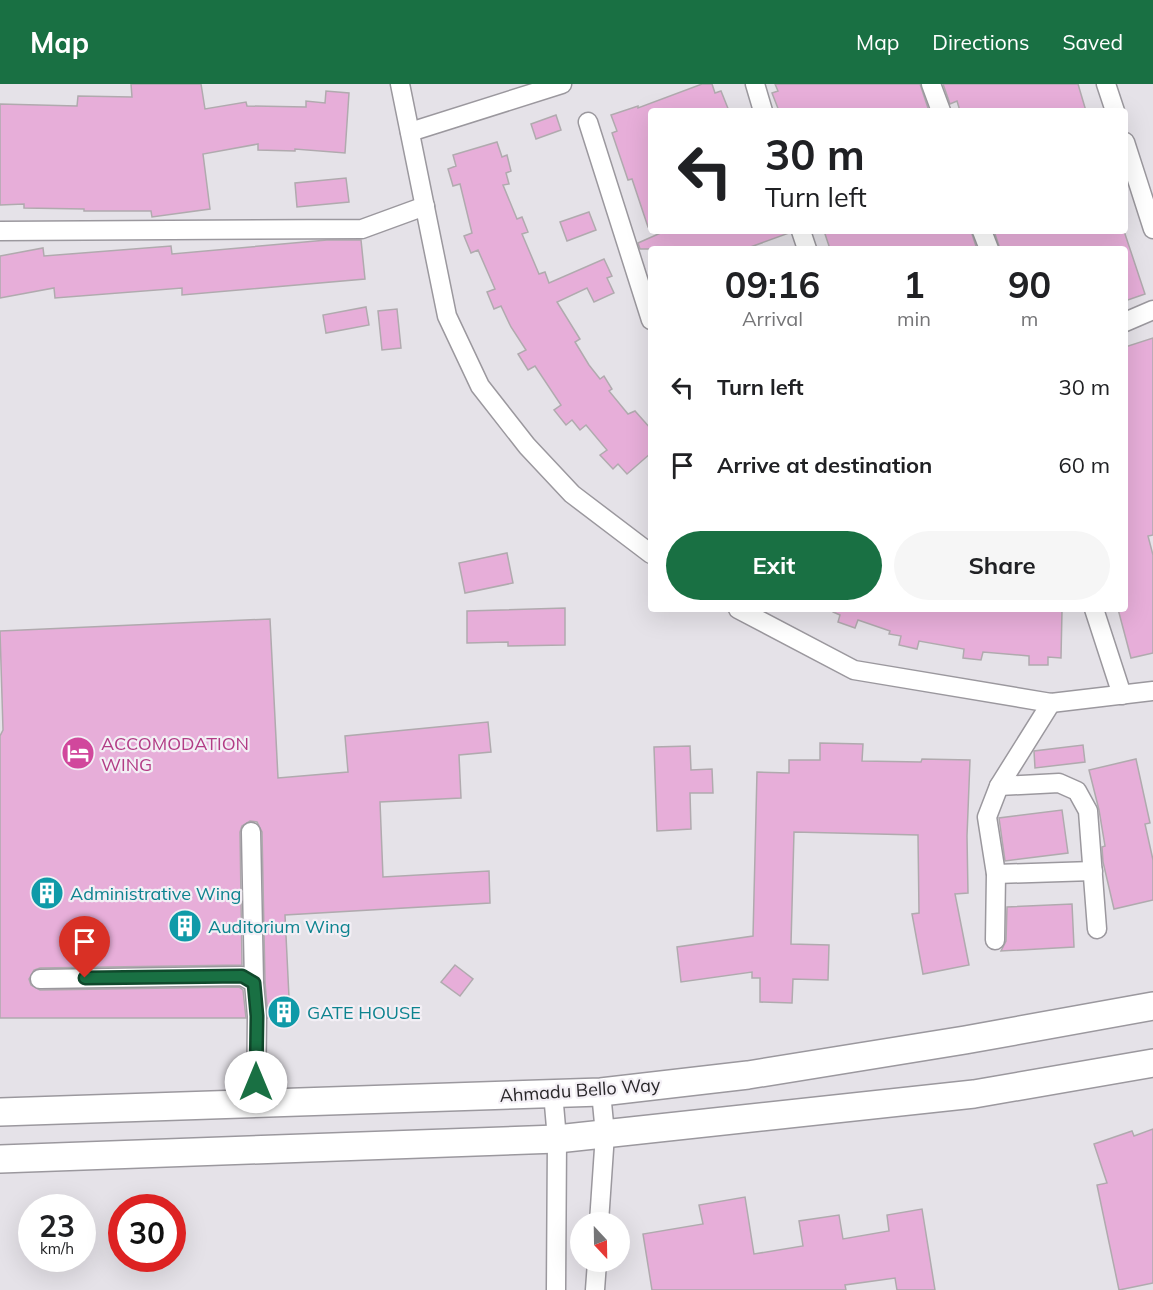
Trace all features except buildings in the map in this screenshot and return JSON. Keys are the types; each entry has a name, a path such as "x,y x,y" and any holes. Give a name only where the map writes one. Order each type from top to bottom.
{"main road":[{"name":"Ahmadu Bello Way","path":"0,1112 601,1092 748,1075 965,1040 1153,1006"},
{"path":"0,1160 557,1139 974,1094 1153,1063"}],"street":[{"path":"400,84 447,316 480,386 527,446 572,494 648,552"},
{"path":"410,132 562,84"},
{"path":"755,84 763,108"},
{"path":"931,84 940,108"},
{"path":"1106,84 1114,108"},
{"path":"588,122 648,311"},
{"path":"1128,151 1153,229"},
{"path":"0,231 362,229 425,206"},
{"path":"1128,321 1153,310"},
{"path":"744,612 855,670 1051,703 1153,691"},
{"path":"1095,612 1122,695"},
{"path":"995,940 996,874 987,817 999,786 1051,703"},
{"path":"999,786 1059,783 1077,791 1088,811 1097,929"},
{"path":"250,832 257,1016 256,1104"},
{"path":"996,874 1093,871"},
{"path":"40,978 242,976 254,983"},
{"path":"600,1212 605,1134 601,1092"},
{"path":"554,1093 557,1139 556,1290"},
{"path":"595,1290 596,1272"}],"place":[{"name":"ACCOMODATION WING","path":"78,753"},
{"name":"Administrative Wing","path":"47,893"},
{"name":"Auditorium Wing","path":"185,926"},
{"name":"GATE HOUSE","path":"284,1012"}],"route":[{"path":"85,978 242,976 254,983 257,1016 256,1082"}]}
